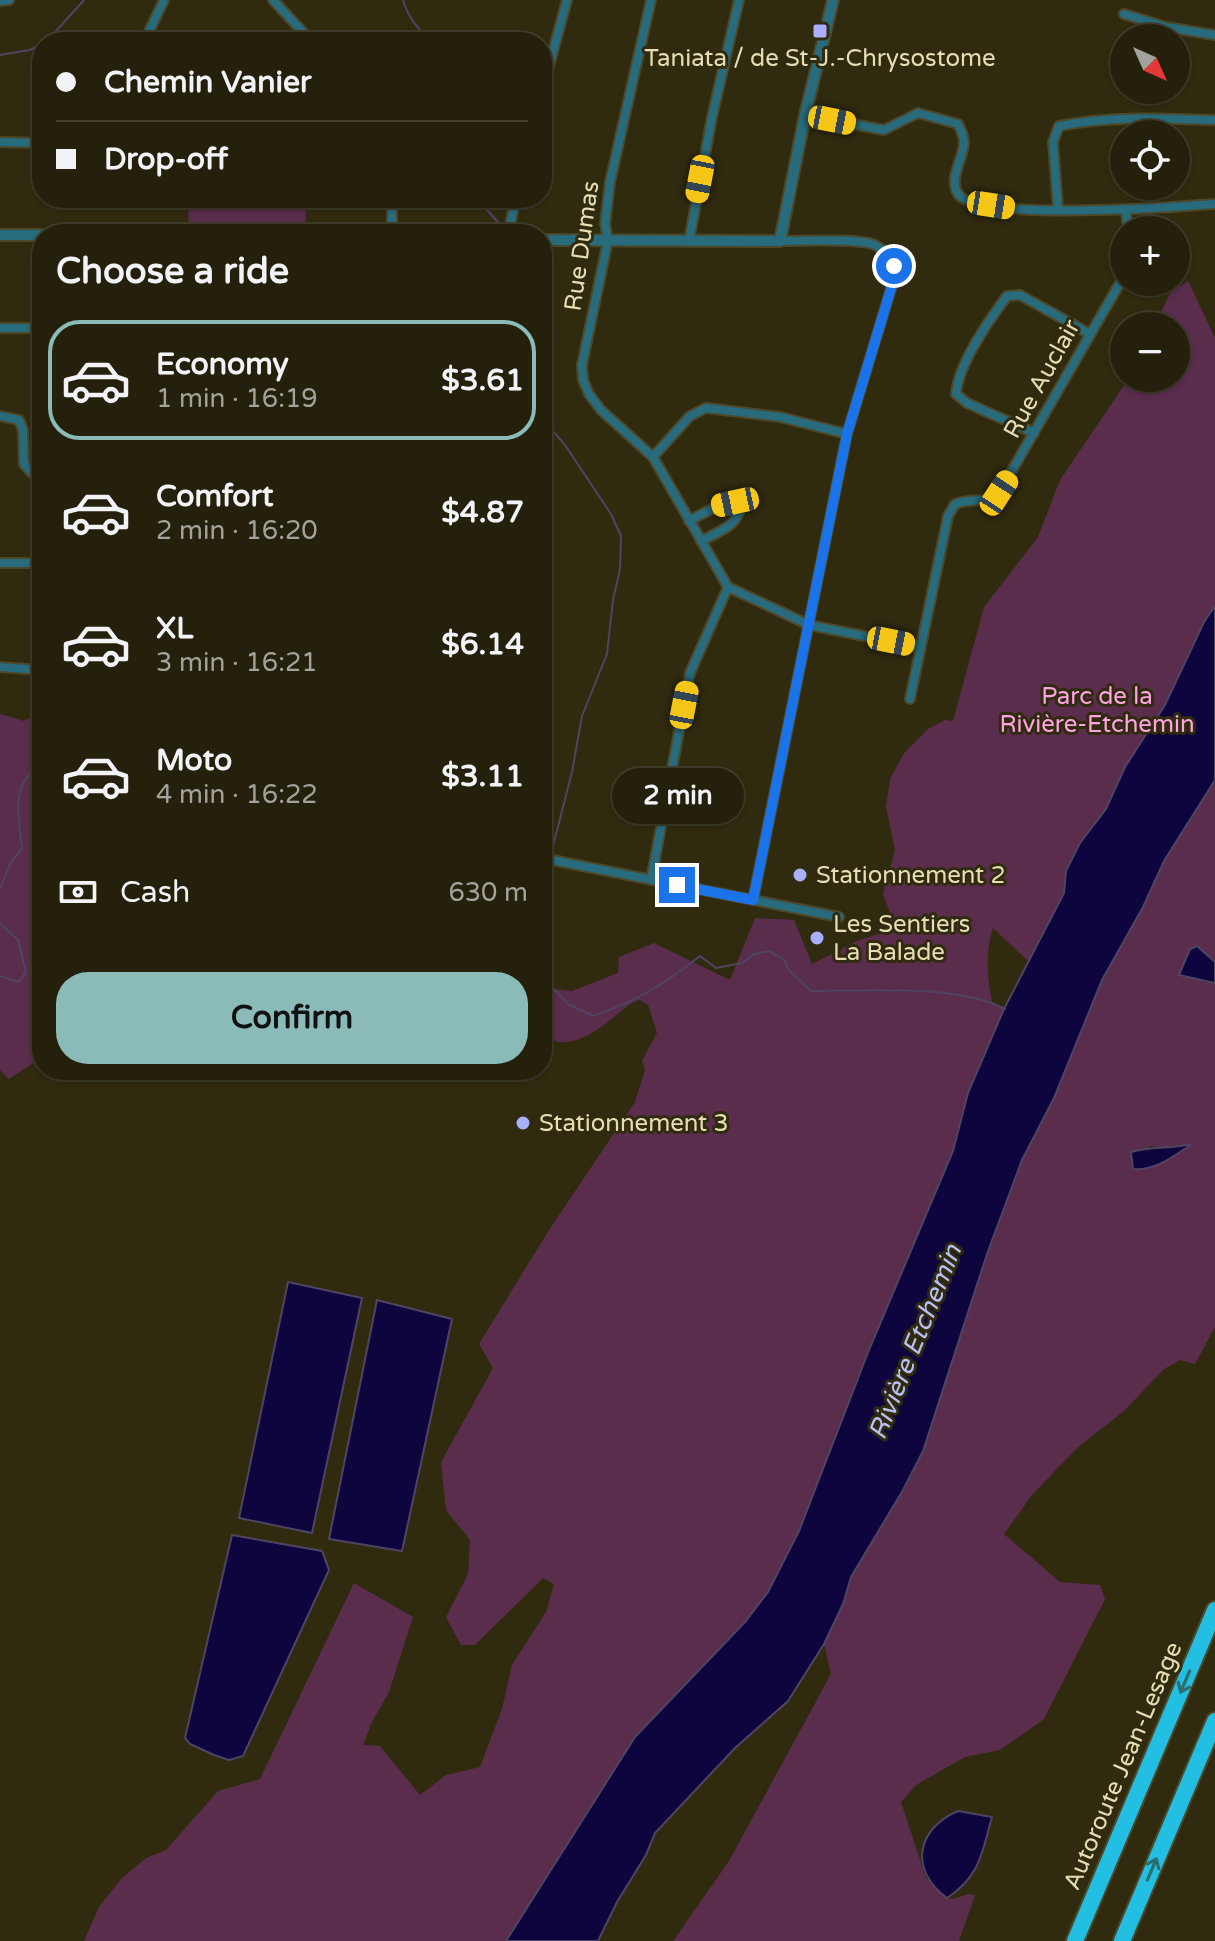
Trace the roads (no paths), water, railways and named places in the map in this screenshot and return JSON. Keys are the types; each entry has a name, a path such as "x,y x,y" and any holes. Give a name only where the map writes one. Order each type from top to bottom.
{"highway":[{"name":"Autoroute Jean-Lesage","path":"1075,1941 1215,1610"},
{"path":"1122,1941 1215,1721"}],"street":[{"path":"0,1 9,0"},
{"path":"149,32 164,0"},
{"path":"273,0 303,32"},
{"path":"552,55 567,0"},
{"name":"Rue Dumas","path":"651,0 610,182 605,224 608,240 582,365 583,380 601,410 653,457 728,587"},
{"path":"689,241 712,117 739,0"},
{"path":"780,241 805,115 833,0"},
{"path":"1124,14 1166,27 1215,35"},
{"path":"805,115 884,130 918,113 958,124 965,140 955,178 956,189 960,197 972,202 1010,208 1126,211 1215,204"},
{"path":"1058,209 1053,142 1059,126 1145,119 1215,120"},
{"path":"0,142 32,143"},
{"path":"1126,211 1127,216"},
{"path":"0,235 32,235"},
{"path":"552,240 874,244 887,254 894,266 893,282 847,434 753,900"},
{"path":"1034,433 967,403 956,394 957,379 996,310 1007,296 1020,295 1090,334"},
{"name":"Rue Auclair","path":"910,699 948,516 955,504 965,500 987,501 999,493 1112,296"},
{"path":"0,328 32,328"},
{"path":"653,457 690,416 706,408 780,417 847,434"},
{"path":"0,416 19,420 23,430 24,464 32,473"},
{"path":"689,521 719,506 735,502 741,504 734,523 701,541"},
{"path":"0,563 32,563"},
{"path":"651,880 690,673 728,587 809,625 919,647"},
{"path":"0,667 32,669"},
{"path":"552,860 839,917"}],"water":[{"name":"Rivière Etchemin","path":"1215,606 1215,780 1164,861 1143,907 1102,980 1054,1098 1022,1160 987,1254 923,1451 851,1577 843,1604 824,1644 788,1701 735,1748 655,1833 598,1941 506,1941 635,1737 745,1622 768,1592 799,1531 869,1350 953,1151 968,1093 1004,1009 1064,893 1066,871 1080,843 1106,809 1125,767 1165,705 1204,622"},
{"path":"1197,946 1215,962 1215,983 1179,975 1190,949"},
{"path":"1192,1144 1157,1165 1133,1169 1131,1152"},
{"path":"288,1282 362,1298 312,1533 239,1518"},
{"path":"377,1300 452,1319 402,1551 329,1539"},
{"path":"232,1535 322,1551 329,1570 243,1756 229,1760 190,1744 185,1738"},
{"path":"958,1811 992,1817 973,1872 947,1898 927,1875 922,1851 933,1828"}],"waterway":[{"path":"55,32 84,0"},
{"path":"403,0 422,32"},
{"path":"0,55 32,49"},
{"path":"485,208 498,222"},
{"path":"552,430 611,514 621,536 620,569 607,654 582,716 572,772 552,850"},
{"path":"0,889 10,864 22,848 18,801 32,772"},
{"path":"0,923 18,940 26,972 19,982 0,976"},
{"path":"552,987 568,1004 593,1016 649,991 700,956 716,968 742,963 754,954 769,951 784,960 789,970 811,991 937,992 985,1001 1005,1009"}],"place":[{"name":"Taniata / de St-J.-Chrysostome","path":"820,31"},
{"name":"Stationnement 2","path":"800,875"},
{"name":"Les Sentiers La Balade","path":"817,938"},
{"name":"Stationnement 3","path":"523,1123"}],"park label":[{"name":"Parc de la Rivière-Etchemin","path":"1097,710"}]}
